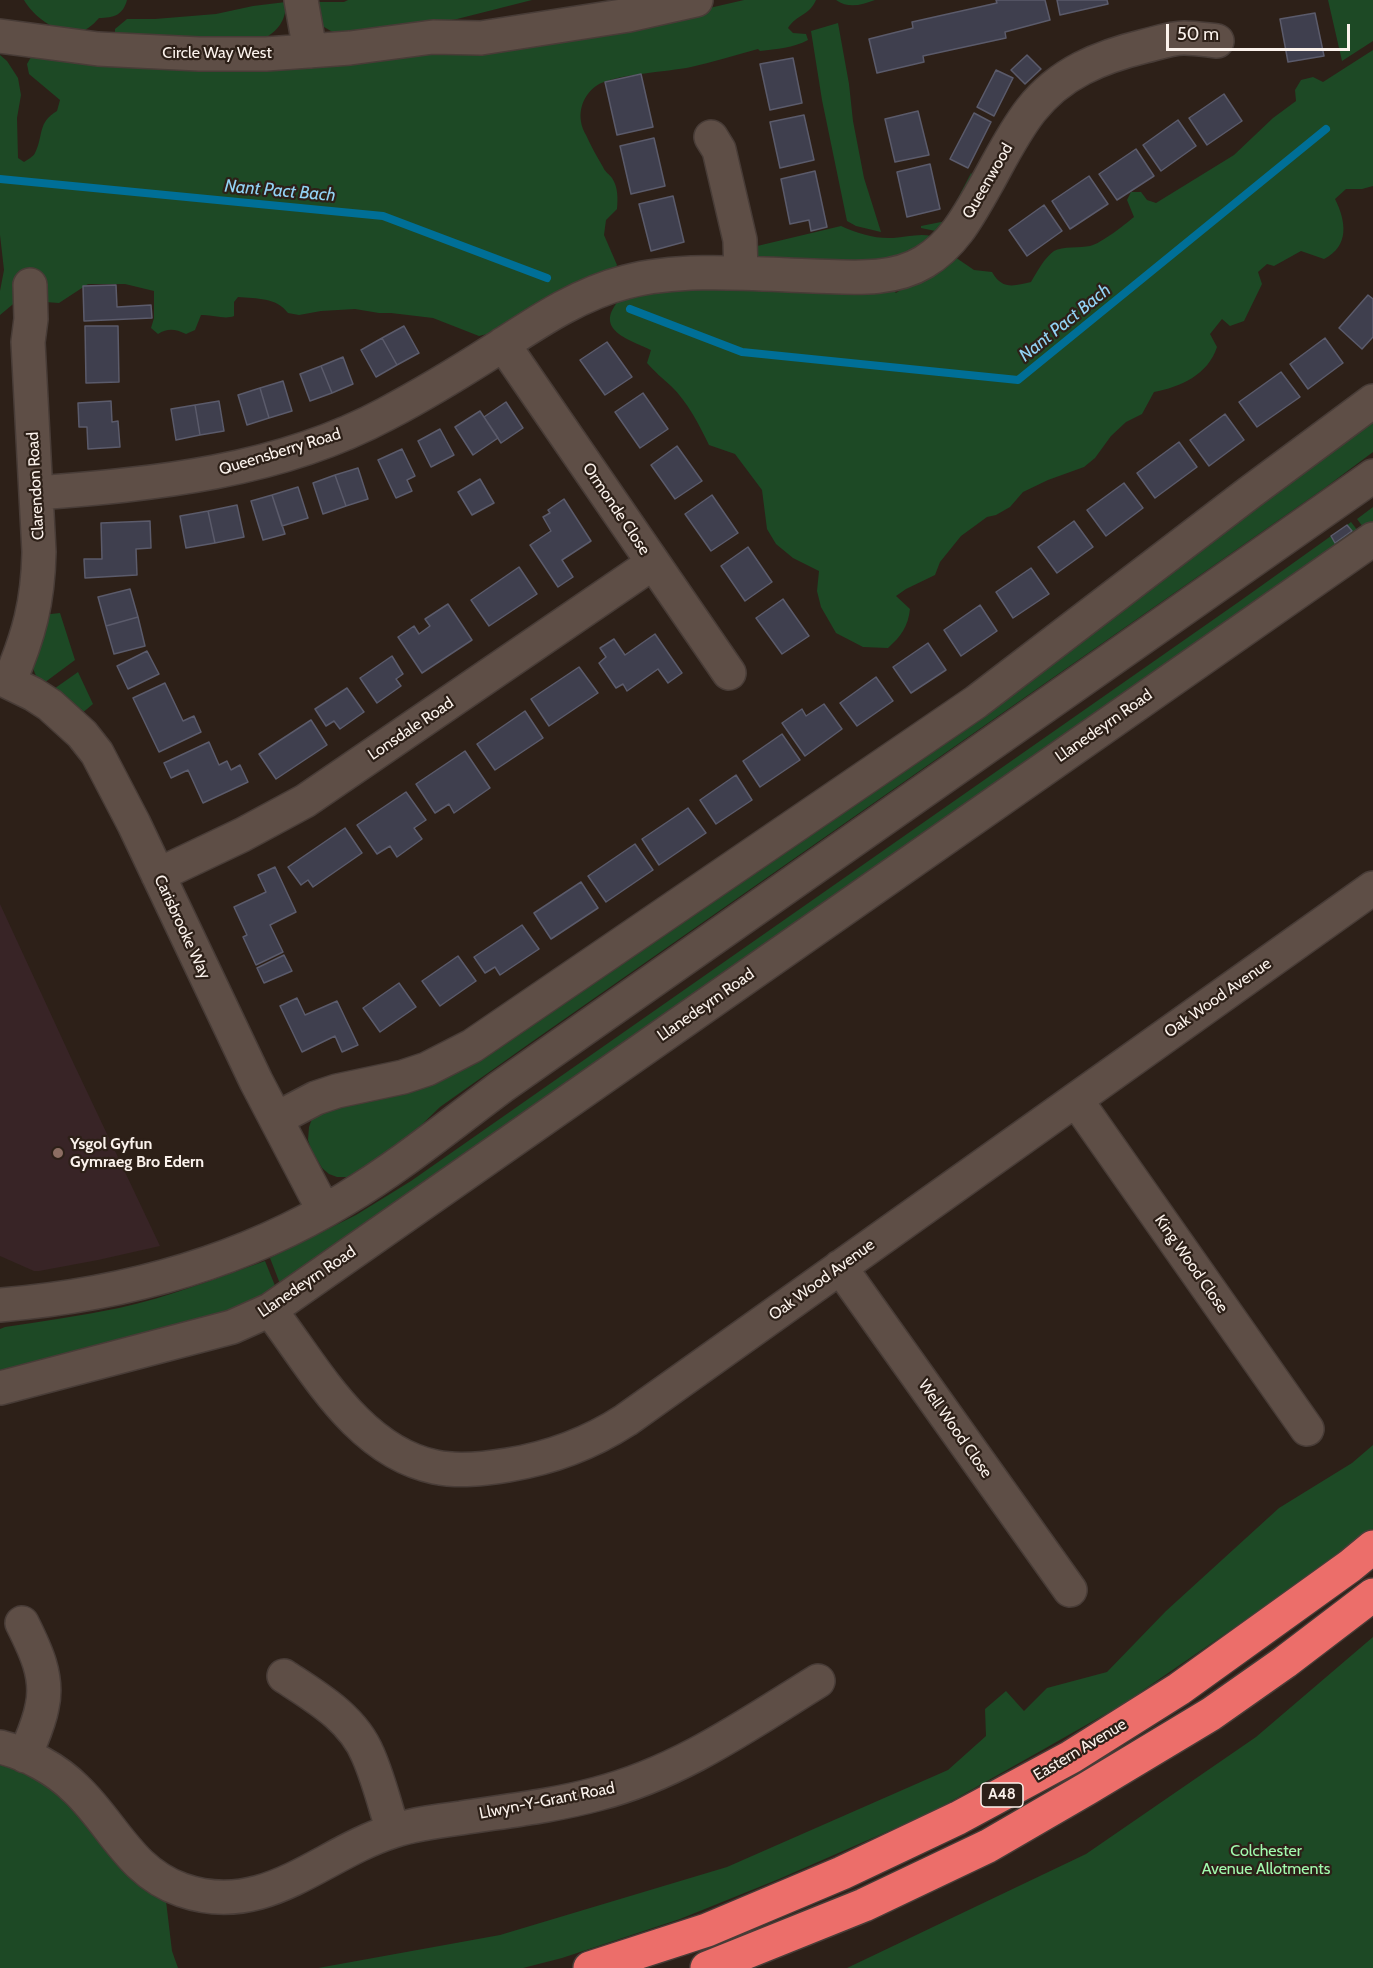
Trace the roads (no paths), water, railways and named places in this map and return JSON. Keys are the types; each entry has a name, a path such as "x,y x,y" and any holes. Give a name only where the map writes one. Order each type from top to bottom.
{"highway":[{"name":"Eastern Avenue","path":"590,1968 707,1930 842,1873 958,1818 1061,1763 1179,1689 1373,1547"},
{"name":"A48","path":"707,1968 864,1905 988,1846 1211,1714 1285,1662 1373,1595"}],"street":[{"path":"301,0 310,51"},
{"name":"Circle Way West","path":"433,37 475,22 573,0"},
{"name":"Circle Way West","path":"0,36 98,49 147,52 243,54 310,51 433,37 481,38 629,15 696,0"},
{"name":"Queenwood","path":"503,344 574,302 627,281 668,276 741,273 867,277 889,275 923,263 949,244 1022,122 1049,90 1090,63 1115,53 1183,38 1218,41"},
{"path":"711,137 719,150 740,240 741,273"},
{"name":"Clarendon Road","path":"4,680 27,635 36,598 39,552 36,493 14,343 31,319 30,285"},
{"name":"Queensberry Road","path":"36,493 137,485 183,478 243,466 313,446 383,416 449,379 503,344"},
{"name":"Ormonde Close","path":"503,344 729,673"},
{"path":"276,1119 316,1098 337,1091 403,1077 427,1069 472,1046 976,702 1373,401"},
{"path":"0,1305 101,1292 178,1273 260,1243 347,1198 501,1087 1373,476"},
{"name":"Llanedeyrn Road","path":"0,1388 232,1327 270,1310 1373,539"},
{"name":"Lonsdale Road","path":"158,875 242,835 305,801 653,563"},
{"name":"Carisbrooke Way","path":"4,680 50,705 82,734 97,753 119,792 276,1119 324,1211"},
{"name":"Oak Wood Avenue","path":"270,1310 336,1399 360,1425 382,1443 416,1461 434,1467 477,1469 528,1462 552,1456 603,1435 1373,888"},
{"name":"King Wood Close","path":"1076,1100 1307,1429"},
{"name":"Well Wood Close","path":"840,1267 1070,1590"},
{"path":"0,1287 32,1302"},
{"name":"Llwyn-Y-Grant Road","path":"22,1623 40,1662 45,1694 42,1708 13,1752 51,1770 76,1789 118,1842 145,1869 182,1890 212,1896 244,1897 269,1891 393,1831 597,1794 651,1777 712,1747 818,1680"},
{"path":"284,1676 330,1706 351,1727 368,1754 393,1831"}],"waterway":[{"name":"Nant Pact Bach","path":"630,309 742,352 1018,380 1326,129"},
{"name":"Nant Pact Bach","path":"0,179 383,216 547,278"}],"place":[{"name":"Ysgol Gyfun Gymraeg Bro Edern","path":"58,1153"}],"park label":[{"name":"Colchester Avenue Allotments","path":"1266,1860"}]}
